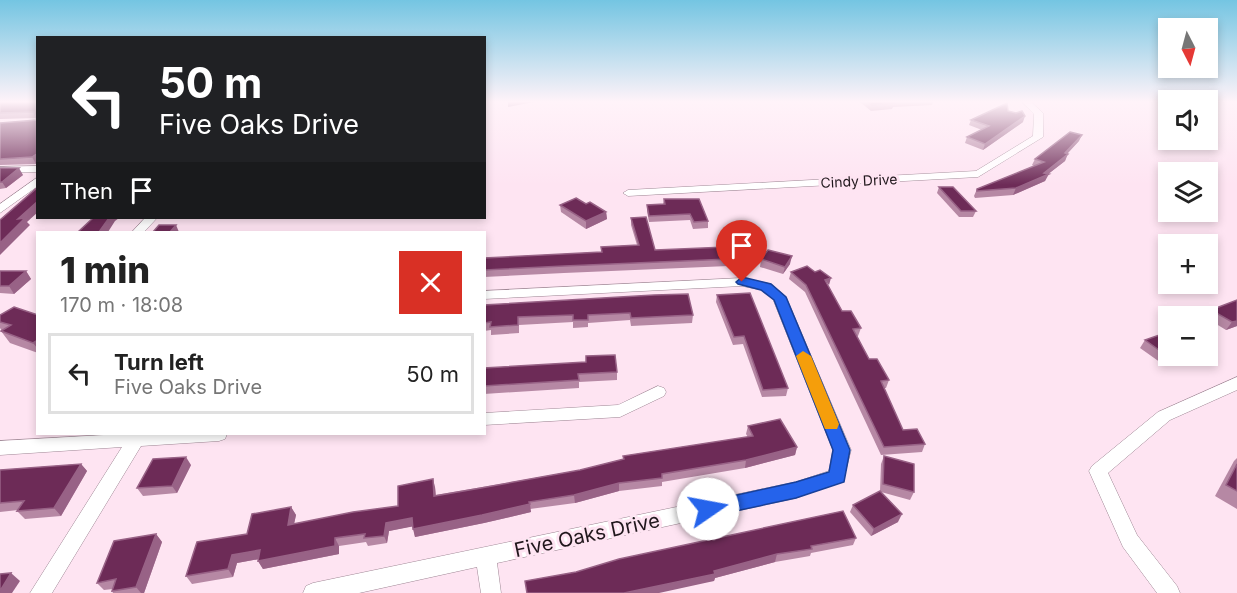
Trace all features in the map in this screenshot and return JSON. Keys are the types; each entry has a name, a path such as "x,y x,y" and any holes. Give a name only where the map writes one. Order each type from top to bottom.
{"street":[{"name":"Cindy Drive","path":"628,193 978,174 1038,137 1038,130"},
{"path":"0,170 36,169"},
{"path":"0,210 36,182"},
{"path":"139,231 151,219"},
{"name":"Five Oaks Drive","path":"313,593 796,490 837,476 842,450 780,297 766,286 742,282 486,295"},
{"path":"1170,593 1130,541 1098,471 1164,416 1237,383"},
{"path":"486,419 620,411 658,392"},
{"path":"0,448 137,436 178,435"},
{"path":"40,593 137,436"},
{"path":"486,556 491,593"}],"building":[{"path":"0,130 36,130 36,154 32,157 0,159"},
{"path":"982,130 1005,130 985,144 967,137"},
{"path":"1070,132 1082,135 1065,153 1068,154 1044,173 1049,174 1016,188 977,191 977,189 1044,162 1035,159"},
{"path":"0,168 19,168 0,182"},
{"path":"939,187 953,187 976,211 961,211"},
{"path":"36,189 36,203 18,219 25,218 0,243 0,220"},
{"path":"576,198 586,204 590,202 606,212 586,221 560,205"},
{"path":"664,199 699,199 708,221 694,222 690,214 649,216 647,205 665,204"},
{"path":"646,217 655,250 750,246 753,258 486,270 486,258 602,252 601,247 639,245 631,218"},
{"path":"92,219 108,219 100,231 79,231"},
{"path":"159,225 176,225 171,231 154,231"},
{"path":"768,250 792,256 785,267 761,259"},
{"path":"807,266 815,272 820,270 831,278 825,280 842,311 851,311 861,328 853,329 869,359 877,359 889,380 881,381 903,430 917,429 925,444 884,447 806,285 791,272"},
{"path":"0,271 26,271 9,286 0,286"},
{"path":"750,293 788,388 763,390 744,336 734,337 717,295"},
{"path":"688,294 693,315 631,318 630,313 588,315 588,320 573,320 573,315 518,317 518,325 490,327 491,322 486,323 486,305"},
{"path":"1237,300 1237,321 1232,322 1218,314 1218,307"},
{"path":"14,307 36,314 36,341 33,343 1,331 11,325 0,322 0,315"},
{"path":"1158,335 1158,349 1145,340"},
{"path":"615,355 617,372 578,374 579,380 486,386 486,368 586,362 586,356"},
{"path":"780,419 797,447 746,460 662,474 662,478 619,483 574,495 529,502 530,504 413,529 412,518 386,523 384,536 364,538 365,534 335,538 335,546 258,561 260,550 232,555 228,569 186,576 197,542 247,534 252,514 291,507 288,525 398,506 398,486 433,479 434,496 481,488 580,470 624,459 623,456 753,436 748,426"},
{"path":"884,456 914,464 914,492 883,484"},
{"path":"186,457 172,486 137,488 153,459"},
{"path":"81,464 54,508 17,511 24,501 0,503 0,470"},
{"path":"1237,464 1237,491 1226,485"},
{"path":"880,491 902,514 874,529 853,505"},
{"path":"843,511 856,538 811,546 812,549 777,554 714,571 715,574 624,593 527,593 525,581 576,572 619,559"},
{"path":"156,534 136,587 112,591 116,579 97,583 114,541"},
{"path":"11,573 0,591 0,574"}],"slow traffic":[{"path":"803,356 831,424"}],"route":[{"path":"708,509 796,490 837,476 842,450 780,297 766,286 742,282"}]}
